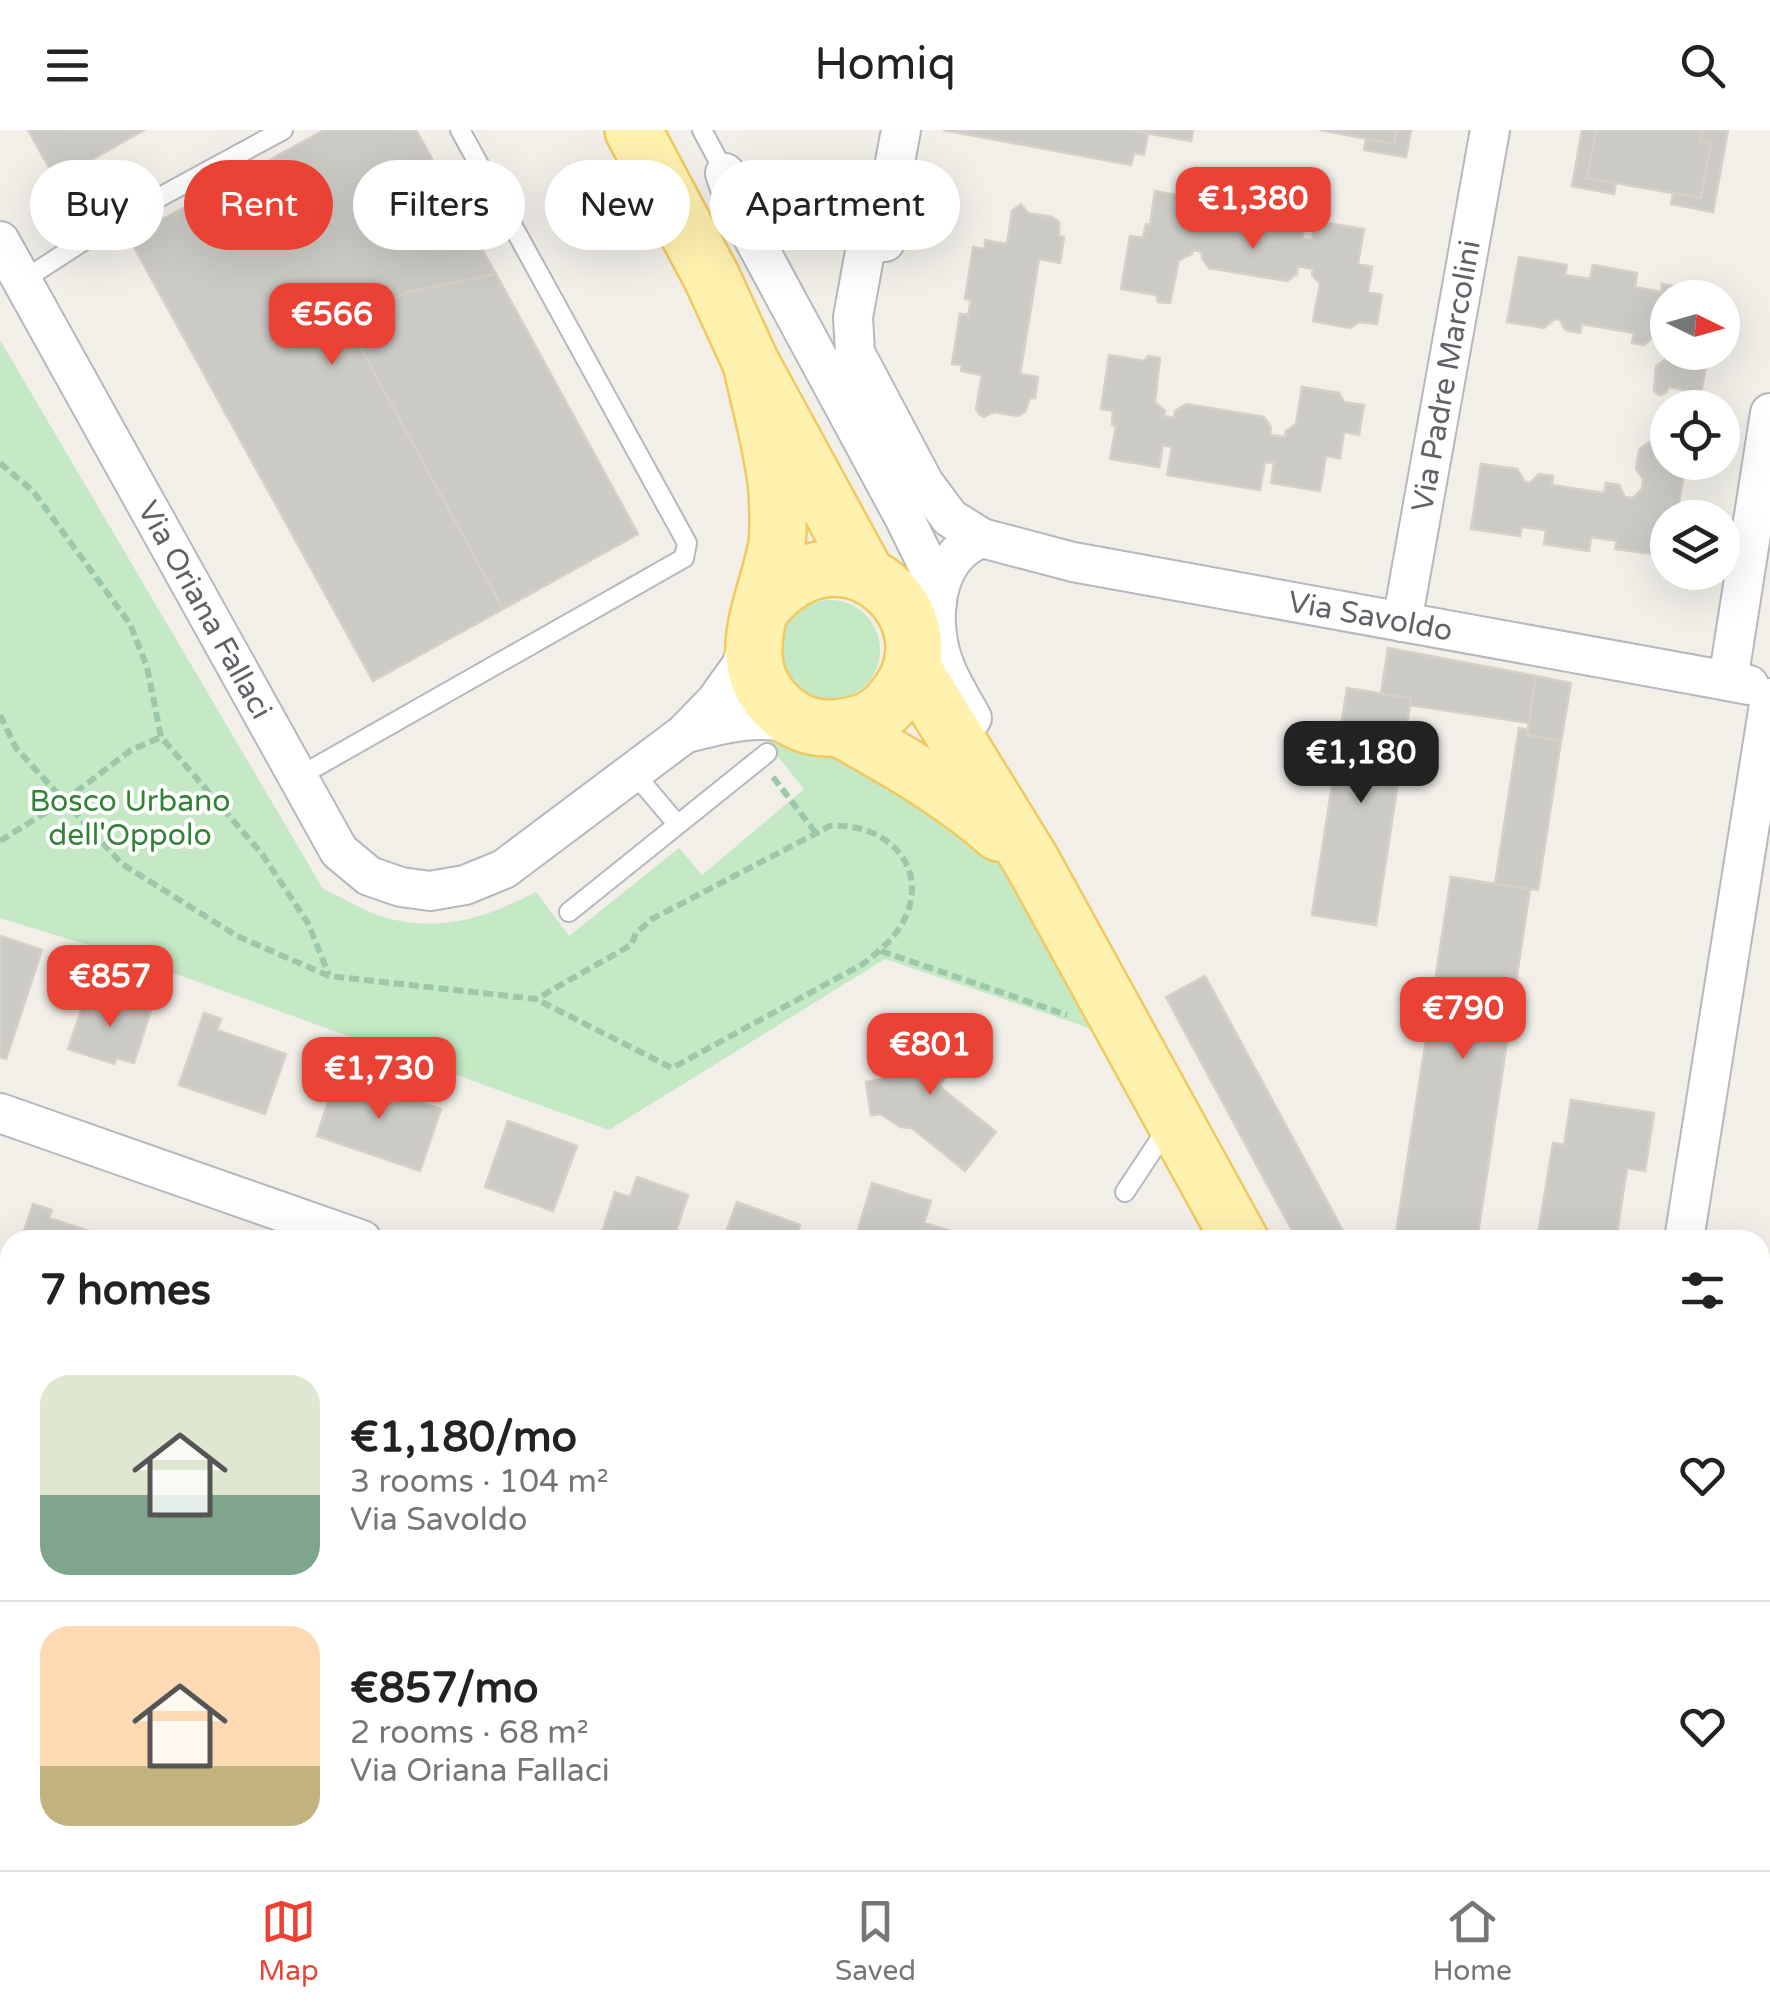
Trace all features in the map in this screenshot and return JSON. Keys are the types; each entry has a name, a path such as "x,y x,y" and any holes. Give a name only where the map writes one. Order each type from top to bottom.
{"main road":[{"path":"633,130 712,278 751,363 866,574"},
{"path":"751,363 776,489 777,540 752,647 756,673 768,697 788,716 795,742"},
{"path":"760,614 778,589 797,575 820,568 843,568 866,574 889,590 905,612 914,640 912,668 902,690 886,710 864,722 795,742"},
{"path":"912,668 1044,884 1235,1230"},
{"path":"795,742 916,771 972,809 1044,884"}],"street":[{"path":"900,130 885,216 884,258 874,318 875,347 946,483 998,542"},
{"name":"Via Padre Marcolini","path":"1402,622 1490,130"},
{"name":"Via Oriana Fallaci","path":"0,241 338,851 369,876 401,887 430,891 465,886 504,869 684,734 716,700 740,666 760,614"},
{"path":"760,250 905,519 933,581 944,665 1020,812 1044,884"},
{"path":"1728,681 1770,413"},
{"path":"936,603 948,563 959,550 998,542"},
{"name":"Via Savoldo","path":"998,542 1073,562 1770,690"},
{"path":"1686,1230 1770,698"},
{"name":"Via Oriana Fallaci","path":"684,734 734,720 772,718 795,742"},
{"path":"0,1113 333,1230"}],"lane":[{"path":"22,280 106,227 283,130"},
{"path":"298,777 684,558 687,543 460,130"},
{"path":"702,130 718,160"},
{"path":"569,912 678,824 795,742"},
{"path":"633,772 678,824"},
{"path":"1125,1192 1174,1118"}],"path":[{"path":"0,463 33,491 130,624 146,667 161,737 262,854 308,923 330,976"},
{"path":"0,715 16,748 122,864 238,936 330,976 536,999 672,1068 881,951 906,917 911,897 909,876 902,857 888,840 850,824 830,826 652,919 636,932 630,945 536,999"},
{"path":"0,842 64,801 131,750 161,737"},
{"path":"795,742 815,832"},
{"path":"881,951 1073,1017"}],"green space":[{"name":"Bosco Urbano dell'Oppolo","path":"0,340 323,889 379,915 426,924 482,915 536,892 569,936 679,848 702,875 804,789 760,734 833,754 924,790 1004,865 1093,1017 1089,1028 885,959 609,1130 143,962 0,918"},
{"path":"830,600 858,608 872,622 880,650 872,678 858,692 830,700 802,692 788,678 780,650 788,622 802,608"}],"building":[{"path":"28,130 144,130 91,160 45,160"},
{"path":"324,130 416,130 433,160 353,160 353,250 483,250 496,274 407,292 348,325 503,609 373,681 136,250 164,250 164,219 184,208 184,250 333,250 333,160 270,160"},
{"path":"943,130 1148,133 1144,155 1134,153 1131,165"},
{"path":"1129,130 1193,130 1191,141"},
{"path":"1320,130 1397,130 1394,144"},
{"path":"1397,130 1411,130 1406,157 1364,150 1366,139 1394,144"},
{"path":"1582,130 1596,130 1587,178 1616,183 1614,194 1572,186"},
{"path":"1596,130 1702,130 1700,141 1711,143 1701,198 1587,178"},
{"path":"1702,130 1728,130 1713,212 1671,204 1673,193 1701,198 1711,143 1700,141"},
{"path":"1155,191 1205,200 1201,221 1210,223 1214,195 1307,211 1302,239 1312,240 1315,221 1364,229 1358,264 1372,267 1368,292 1382,295 1377,324 1359,322 1350,328 1313,321 1320,284 1312,275 1313,269 1298,266 1297,274 1287,281 1209,268 1202,252 1192,250 1192,254 1179,260 1170,303 1158,302 1156,295 1121,289 1130,236 1143,238 1146,224 1150,225"},
{"path":"1021,204 1028,213 1059,222 1059,236 1064,237 1060,263 1039,259 1020,374 1038,377 1035,398 1030,398 1025,412 1018,416 994,412 984,417 976,409 982,375 961,371 962,365 952,364 960,314 968,315 971,300 965,299 973,247 985,249 985,240 1007,244 1012,211"},
{"path":"1519,257 1567,265 1565,275 1590,279 1593,265 1637,273 1635,287 1650,290 1650,340 1644,345 1632,343 1634,333 1582,324 1580,333 1565,330 1560,320 1555,319 1544,328 1507,322"},
{"path":"496,274 638,534 503,609 348,325 407,292"},
{"path":"1109,355 1144,361 1148,356 1160,358 1155,402 1165,411 1164,416 1174,418 1175,411 1186,404 1264,417 1271,427 1270,435 1285,437 1286,431 1296,424 1302,387 1339,393 1344,402 1364,405 1359,435 1344,432 1340,458 1326,456 1320,491 1271,483 1274,463 1265,462 1260,490 1167,475 1172,447 1163,445 1159,467 1110,459 1116,426 1112,425 1113,411 1101,409"},
{"path":"1656,370 1705,370 1702,390 1654,390"},
{"path":"1650,443 1650,480 1683,480 1679,500 1650,500 1650,554 1615,549 1617,541 1591,537 1589,551 1544,544 1546,530 1522,527 1520,536 1471,529 1481,464 1517,469 1530,483 1539,474 1553,476 1552,485 1604,493 1606,483 1619,485 1625,497 1633,498 1642,489 1643,479 1636,469 1639,450"},
{"path":"1388,648 1536,676 1529,723 1409,705 1411,698 1381,694"},
{"path":"1536,676 1571,683 1561,741 1527,735"},
{"path":"1347,688 1411,698 1376,925 1312,915"},
{"path":"1519,728 1528,730 1527,735 1561,741 1538,890 1495,884"},
{"path":"1451,877 1530,889 1479,1230 1397,1230"},
{"path":"0,936 42,950 6,1059 0,1057"},
{"path":"1205,976 1343,1230 1292,1230 1166,997"},
{"path":"99,993 151,1010 134,1063 117,1058 114,1064 68,1049 82,1008 93,1012"},
{"path":"204,1013 221,1019 217,1030 286,1054 265,1114 179,1085"},
{"path":"928,1022 966,1053 939,1086 996,1132 965,1171 912,1128 901,1127 880,1114 871,1115 866,1082 881,1079"},
{"path":"337,1074 441,1109 420,1171 317,1136"},
{"path":"1571,1100 1654,1113 1645,1171 1627,1168 1618,1230 1539,1230 1553,1143 1564,1145"},
{"path":"508,1121 577,1146 553,1211 485,1187"},
{"path":"637,1177 688,1195 676,1230 603,1229 615,1192 630,1197"},
{"path":"872,1183 931,1201 924,1223 947,1230 858,1230"},
{"path":"737,1202 800,1225 798,1230 727,1230"},
{"path":"33,1204 52,1210 49,1218 86,1230 24,1230"}]}
